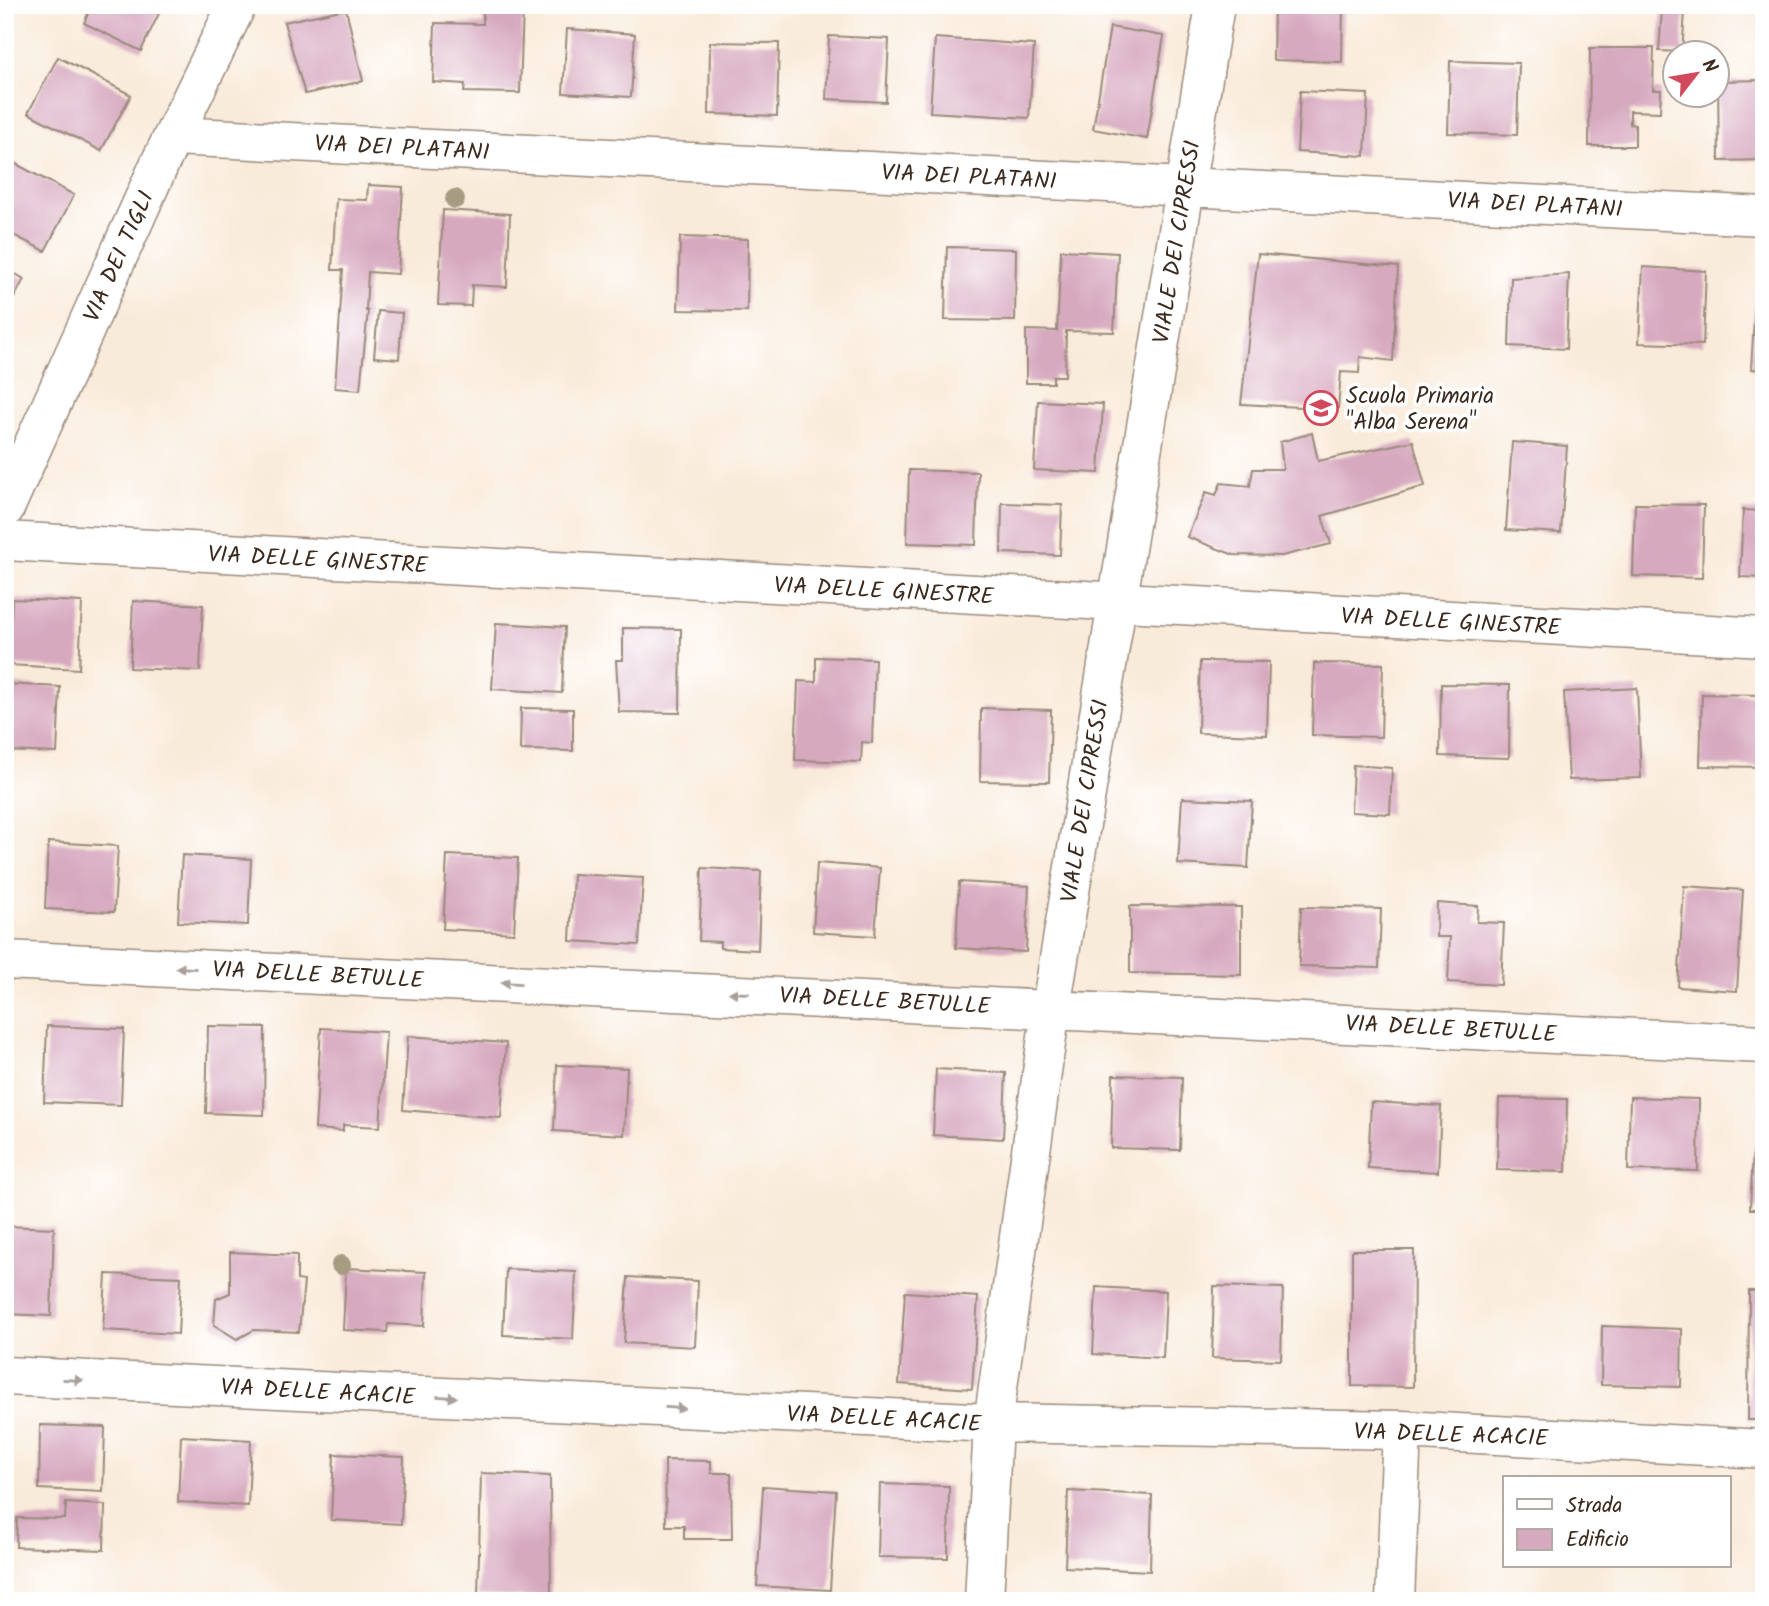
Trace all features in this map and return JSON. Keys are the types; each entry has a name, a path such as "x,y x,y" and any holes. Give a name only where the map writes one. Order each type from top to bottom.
{"street":[{"name":"VIA DEI TIGLI","path":"5,508 173,136 237,5"},
{"name":"VIALE DEI CIPRESSI","path":"984,1601 993,1423 1051,1008 1215,5"},
{"name":"VIA DEI PLATANI","path":"173,136 1764,216"},
{"name":"VIA DELLE GINESTRE","path":"5,541 1115,604 1764,637"},
{"name":"VIA DELLE BETULLE","path":"5,960 1764,1044"},
{"name":"VIA DELLE ACACIE","path":"5,1376 993,1423 1402,1430 1764,1449"},
{"path":"1395,1601 1402,1430"}],"building":[{"path":"87,5 163,5 141,51 84,23 91,7"},
{"path":"483,5 523,7 520,93 464,92 465,84 433,82 435,23 483,24"},
{"path":"1274,5 1343,5 1342,62 1273,60"},
{"path":"346,9 363,81 305,94 284,22"},
{"path":"1662,10 1685,12 1683,38 1660,38 1659,51"},
{"path":"1110,27 1164,36 1147,139 1093,129"},
{"path":"567,29 635,34 631,97 563,93"},
{"path":"829,36 889,39 886,102 826,99"},
{"path":"935,38 1034,45 1029,118 930,112"},
{"path":"710,42 779,43 777,116 709,114"},
{"path":"1590,48 1654,48 1653,90 1660,90 1660,112 1630,111 1630,124 1635,125 1635,146 1589,146"},
{"path":"58,57 131,95 101,151 28,113"},
{"path":"1450,61 1519,63 1517,135 1448,133"},
{"path":"1764,80 1764,160 1719,161 1718,108 1730,108 1730,81"},
{"path":"1300,91 1368,94 1365,156 1297,152"},
{"path":"5,158 74,195 45,251 5,231"},
{"path":"368,185 403,187 398,274 368,272 368,311 360,390 335,388 343,270 332,270 336,199 367,200"},
{"path":"443,210 510,214 507,287 472,285 471,306 438,305"},
{"path":"680,237 748,239 747,311 678,310"},
{"path":"947,247 1016,249 1015,321 945,320"},
{"path":"1061,250 1118,253 1114,332 1066,331 1065,376 1053,376 1053,383 1026,383 1026,330 1057,331"},
{"path":"1258,254 1398,267 1393,361 1360,357 1359,373 1341,372 1338,409 1241,404"},
{"path":"1643,267 1706,271 1703,345 1639,343"},
{"path":"5,268 24,279 5,315"},
{"path":"1569,274 1566,349 1509,346 1511,278"},
{"path":"1755,303 1764,303 1764,370 1751,369"},
{"path":"378,311 402,313 399,359 374,357"},
{"path":"1038,401 1103,404 1099,473 1034,470"},
{"path":"1312,433 1318,461 1413,441 1425,486 1322,516 1331,544 1282,556 1234,555 1187,537 1206,492 1216,495 1221,483 1250,486 1253,469 1283,469 1280,442"},
{"path":"1512,442 1567,446 1561,533 1506,530"},
{"path":"909,470 978,472 976,545 907,543"},
{"path":"1002,503 1062,505 1060,555 1001,553"},
{"path":"1635,504 1704,505 1702,578 1633,576"},
{"path":"1743,510 1764,511 1764,578 1740,577"},
{"path":"12,599 82,602 79,669 9,665"},
{"path":"133,601 203,605 200,671 130,668"},
{"path":"496,623 565,627 562,693 492,689"},
{"path":"623,628 681,629 680,713 619,712 616,660 623,660"},
{"path":"816,657 875,659 872,743 862,742 861,762 795,760 798,681 816,682"},
{"path":"1200,661 1269,662 1267,735 1198,733"},
{"path":"1314,663 1383,664 1381,737 1312,735"},
{"path":"5,684 60,687 57,753 5,751"},
{"path":"1441,684 1510,685 1509,758 1440,756"},
{"path":"1637,688 1641,778 1569,780 1564,692"},
{"path":"1702,694 1764,695 1764,767 1700,766"},
{"path":"521,708 573,709 573,751 520,750"},
{"path":"981,708 1051,710 1049,782 980,781"},
{"path":"1353,765 1392,768 1390,814 1351,812"},
{"path":"1182,798 1252,801 1248,868 1178,864"},
{"path":"48,842 118,846 114,912 45,909"},
{"path":"182,855 251,859 248,925 178,922"},
{"path":"447,855 518,858 514,933 443,929"},
{"path":"817,863 880,868 875,936 813,932"},
{"path":"702,868 761,871 758,950 720,948 720,942 699,941"},
{"path":"573,874 643,878 639,945 570,941"},
{"path":"959,882 1029,886 1026,952 956,948"},
{"path":"1684,886 1743,890 1737,991 1678,987"},
{"path":"1437,903 1478,906 1477,922 1504,923 1501,985 1448,982 1450,937 1436,937"},
{"path":"1130,906 1241,907 1241,975 1130,973"},
{"path":"1301,907 1381,909 1379,968 1299,966"},
{"path":"47,1026 124,1029 121,1105 44,1102"},
{"path":"208,1026 265,1027 264,1115 206,1113"},
{"path":"321,1028 386,1032 380,1127 343,1125 343,1131 315,1129"},
{"path":"408,1036 506,1043 501,1118 403,1110"},
{"path":"557,1065 627,1068 624,1135 554,1131"},
{"path":"936,1069 1006,1073 1003,1139 933,1135"},
{"path":"1113,1075 1182,1077 1180,1150 1111,1148"},
{"path":"1630,1097 1699,1099 1698,1171 1628,1170"},
{"path":"1499,1098 1567,1099 1566,1172 1497,1170"},
{"path":"1371,1102 1441,1106 1438,1172 1368,1168"},
{"path":"1753,1152 1764,1152 1764,1209 1750,1209"},
{"path":"5,1226 54,1228 51,1316 5,1314"},
{"path":"1352,1250 1414,1250 1413,1387 1352,1386"},
{"path":"230,1252 297,1255 297,1280 304,1281 299,1332 254,1330 237,1339 214,1325 216,1299 230,1293"},
{"path":"346,1268 426,1272 424,1326 388,1324 387,1332 343,1330"},
{"path":"506,1269 576,1272 573,1339 503,1335"},
{"path":"106,1274 181,1277 178,1334 103,1330"},
{"path":"628,1277 698,1281 695,1347 624,1343"},
{"path":"1214,1286 1283,1288 1281,1360 1212,1358"},
{"path":"1096,1287 1166,1291 1163,1358 1093,1354"},
{"path":"1749,1291 1764,1291 1764,1420 1748,1420"},
{"path":"905,1292 978,1297 972,1389 899,1384"},
{"path":"1602,1326 1682,1329 1681,1387 1601,1385"},
{"path":"40,1425 105,1427 103,1492 39,1489"},
{"path":"181,1436 251,1440 248,1506 178,1502"},
{"path":"334,1454 404,1457 401,1524 331,1520"},
{"path":"665,1460 711,1461 711,1473 731,1473 732,1539 684,1539 684,1526 666,1526"},
{"path":"481,1473 550,1476 551,1598 478,1595"},
{"path":"880,1484 949,1486 948,1558 878,1557"},
{"path":"763,1486 836,1491 830,1590 757,1586"},
{"path":"1068,1491 1152,1495 1150,1571 1065,1567"},
{"path":"66,1503 105,1505 104,1550 16,1547 17,1518 65,1519"}],"place":[{"name":"Scuola Primaria \"Alba Serena\"","path":"1321,408"}]}
